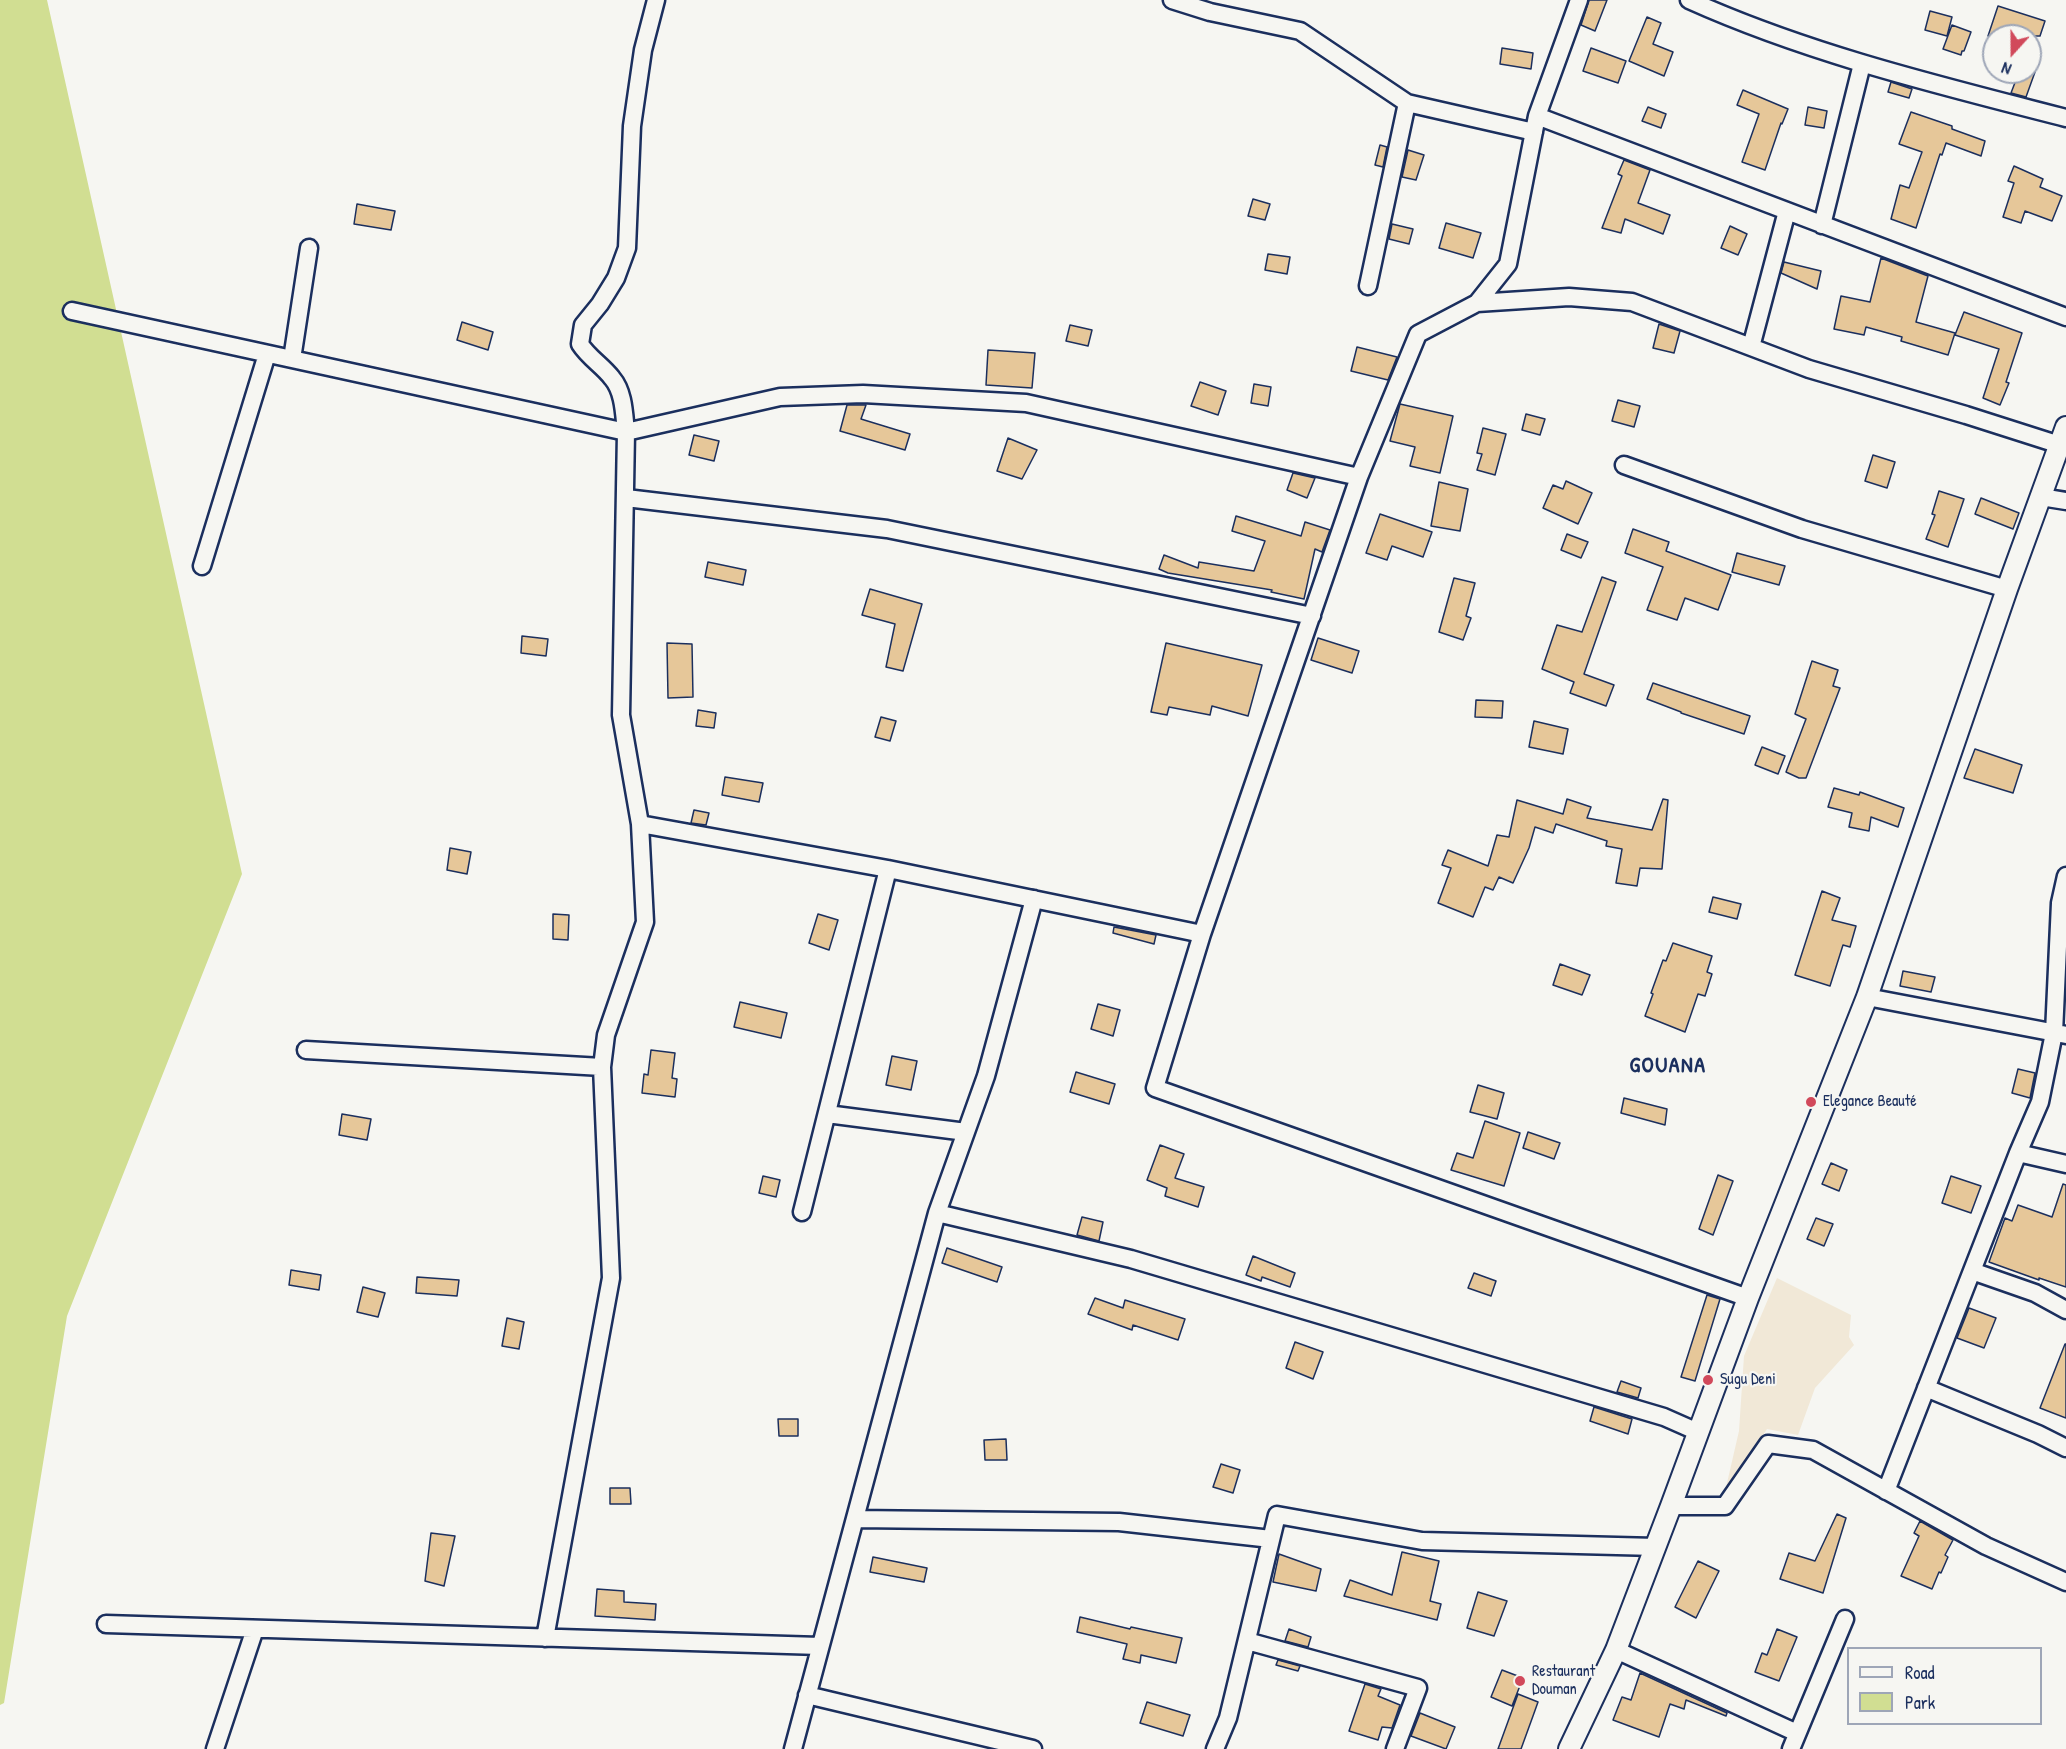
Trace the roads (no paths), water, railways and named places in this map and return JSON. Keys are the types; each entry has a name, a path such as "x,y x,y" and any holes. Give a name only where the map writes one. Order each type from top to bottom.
{"street":[{"path":"546,1638 611,1278 602,1067 606,1035 645,922 640,824 621,715 626,432 622,398 613,378 588,356 580,344 583,325 600,304 616,278 627,248 632,126 643,50 656,0"},
{"path":"1172,0 1210,12 1300,31 1407,103 1535,124 1787,212 2066,317"},
{"path":"1579,0 1535,124 1508,264 1477,303 1418,334 1359,477 1202,934 1155,1088 1748,1298"},
{"path":"1689,0 1725,17 1862,64 2066,118"},
{"path":"1822,225 1862,64"},
{"path":"1368,286 1407,103"},
{"path":"1752,347 1787,212"},
{"path":"292,359 309,248"},
{"path":"1477,303 1569,297 1632,302 1809,369 1966,415 2063,436 2007,589 1868,997 1748,1298 1616,1650 1569,1749"},
{"path":"72,311 626,432 780,397 863,394 1026,403 1359,477"},
{"path":"202,566 267,354"},
{"path":"1624,465 1802,529 2007,589"},
{"path":"2041,497 2066,501"},
{"path":"626,498 887,529 1312,616"},
{"path":"640,824 888,868 1202,934"},
{"path":"802,1212 888,868"},
{"path":"1886,1491 2040,1102 2060,1034 2060,903 2066,876"},
{"path":"793,1749 937,1213 986,1076 1034,899"},
{"path":"1868,997 2060,1034"},
{"path":"306,1050 602,1067"},
{"path":"827,1114 966,1132"},
{"path":"2018,1153 2066,1164"},
{"path":"937,1213 1131,1259 1665,1417 1698,1432"},
{"path":"1972,1271 2035,1293 2066,1310"},
{"path":"1926,1388 2038,1434 2066,1448"},
{"path":"1671,1506 1725,1506 1768,1444 1813,1450 1986,1546 2066,1582"},
{"path":"1215,1749 1228,1718 1277,1515 1422,1541 1656,1547"},
{"path":"855,1519 1119,1522 1271,1539"},
{"path":"1616,1650 1794,1741 1845,1619"},
{"path":"106,1624 820,1646"},
{"path":"215,1749 255,1629"},
{"path":"1247,1641 1418,1688 1395,1749"},
{"path":"807,1695 1033,1749"}],"place":[{"name":"Elegance Beauté","path":"1811,1102"},
{"name":"Sugu Deni","path":"1708,1380"},
{"name":"Restaurant Douman","path":"1520,1681"}],"district":[{"name":"GOUANA","path":"1668,1066"}]}
